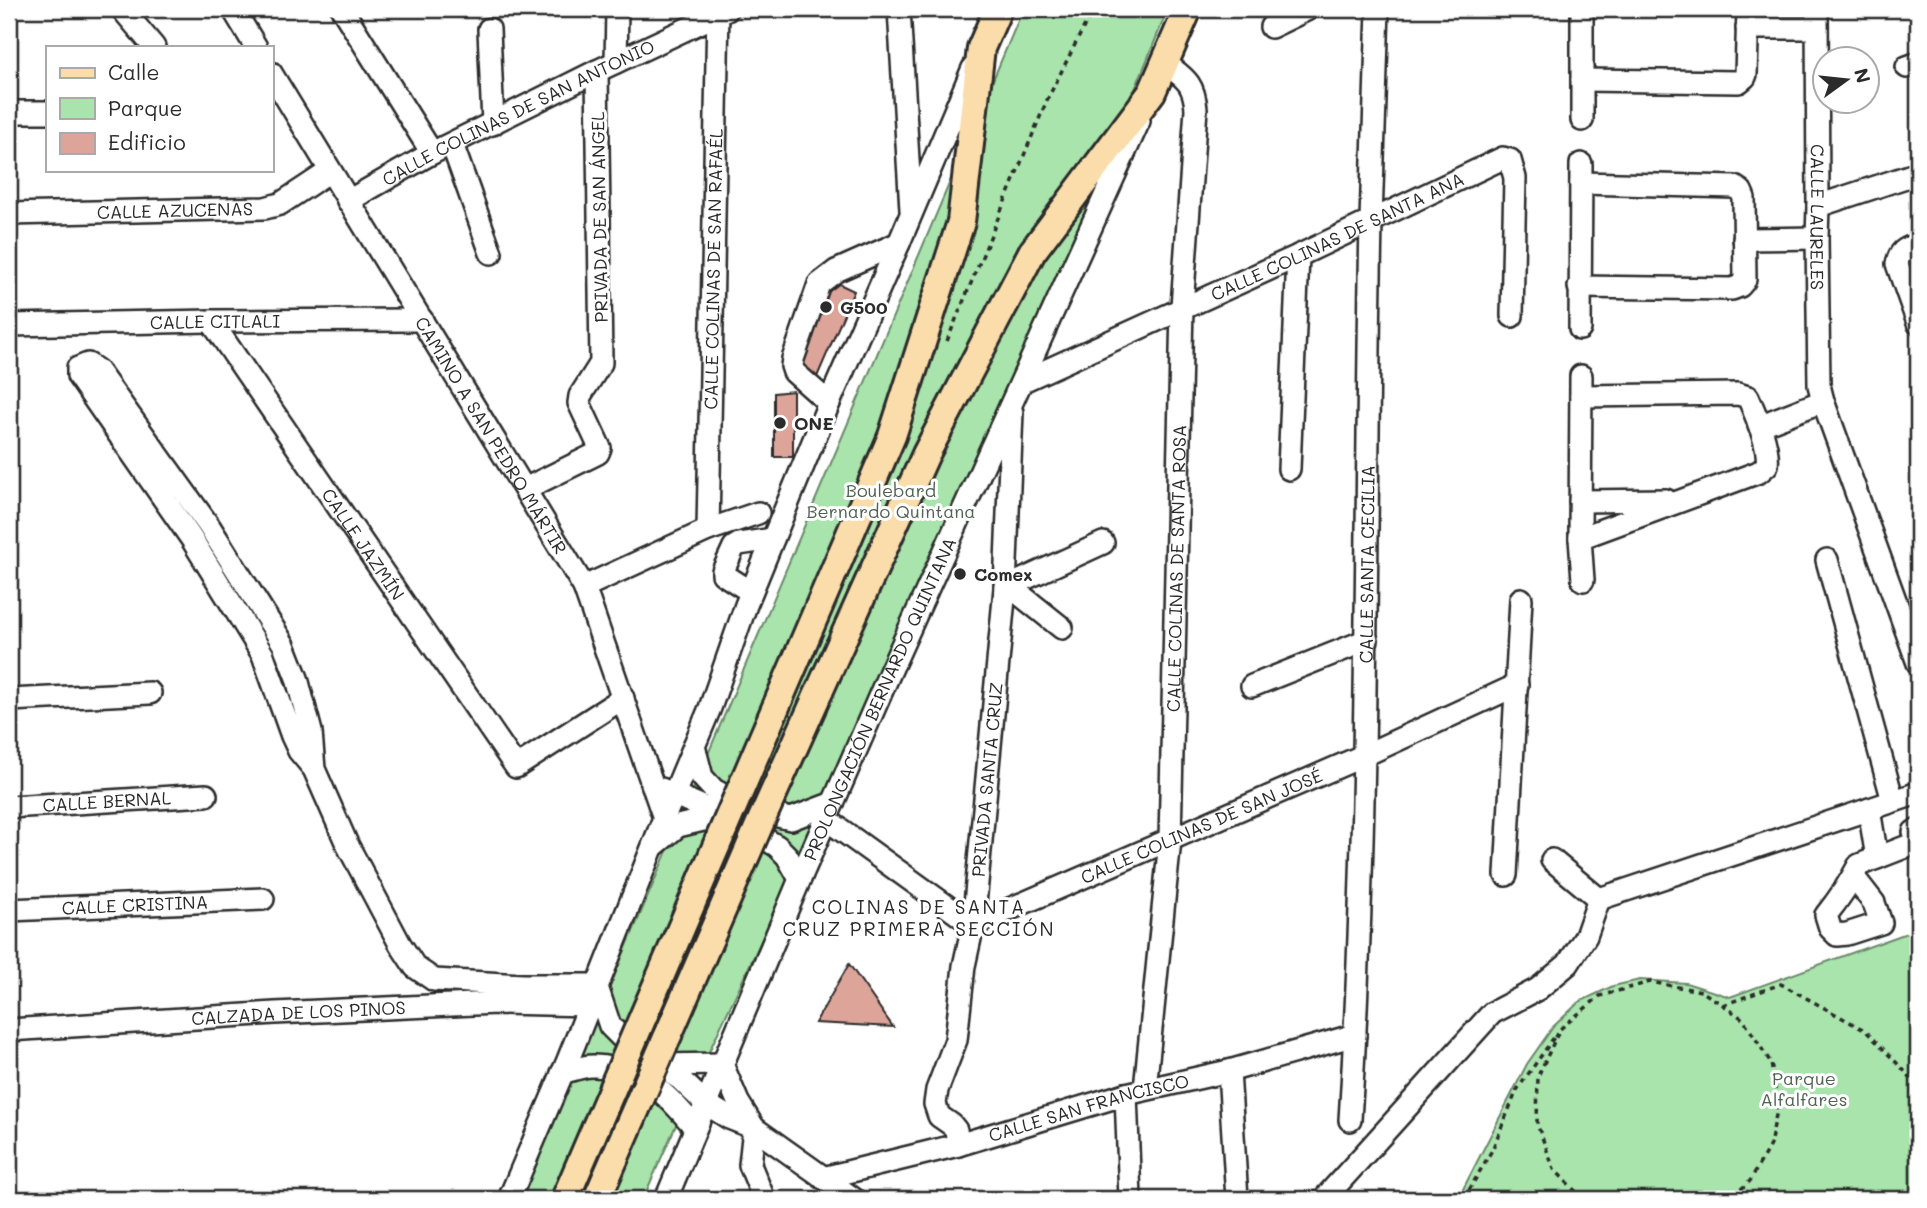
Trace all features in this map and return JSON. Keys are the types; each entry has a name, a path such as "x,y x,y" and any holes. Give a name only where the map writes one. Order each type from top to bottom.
{"main road":[{"path":"565,1199 892,436 961,222 981,48 998,9"},
{"name":"PROLONGACIÓN BERNARDO QUINTANA","path":"1152,92 1188,9"},
{"path":"597,1199 755,834 926,454 1032,253 1152,92"}],"street":[{"path":"122,9 153,46"},
{"path":"233,9 255,46"},
{"path":"342,9 442,148 491,253"},
{"name":"PRIVADA DE SAN ÁNGEL","path":"525,489 598,453 600,448 580,408 579,400 601,363 607,67 617,9"},
{"path":"899,9 911,215"},
{"path":"1271,27 1308,9"},
{"name":"CALLE SANTA CECILIA","path":"1350,1120 1365,755 1371,222 1378,9"},
{"path":"1582,9 1582,120"},
{"name":"CALLE COLINAS DE SAN ANTONIO","path":"348,201 442,148 722,11"},
{"name":"CALLE COLINAS DE SAN RAFAÉL","path":"708,530 722,11"},
{"path":"1582,80 1739,82 1746,74 1747,18 1817,18"},
{"name":"CALLE LAURELES","path":"1817,18 1816,238 1821,393 1918,663"},
{"path":"489,29 493,124"},
{"path":"509,1199 710,708 751,592 981,48"},
{"name":"CALLE COLINAS DE SANTA ROSA","path":"1130,1199 1135,1091 1170,840 1182,307 1196,108 1195,94 1189,82 1164,63"},
{"name":"CAMINO A SAN PEDRO MÁRTIR","path":"273,79 281,104 330,171 584,587 664,818"},
{"name":"PROLONGACIÓN BERNARDO QUINTANA","path":"666,1199 829,811 1152,92"},
{"path":"9,112 46,112"},
{"name":"CALLE COLINAS DE SANTA ANA","path":"1018,390 1182,307 1298,256 1503,158 1510,160 1515,178 1512,316"},
{"name":"CALLE AZUCENAS","path":"9,214 265,208 280,204 330,171"},
{"path":"1818,206 1918,173"},
{"path":"1579,287 1736,288 1745,280 1745,198 1735,187 1581,174 1579,287 1580,329"},
{"path":"1744,239 1816,238"},
{"path":"829,403 794,372 792,366 818,284 836,271 899,243"},
{"path":"1918,244 1899,255 1897,264 1918,323"},
{"path":"1289,469 1298,256"},
{"name":"CALLE CITLALI","path":"9,325 422,320"},
{"name":"CALLE JAZMÍN","path":"211,321 516,767 623,698"},
{"path":"1580,538 1759,472 1767,466 1769,457 1748,397 1738,394 1581,386 1580,538 1583,580"},
{"name":"PRIVADA SANTA CRUZ","path":"958,1145 956,1130 939,1116 935,1104 937,1090 956,1040 964,966 973,925 1010,585 1018,390"},
{"path":"1759,426 1821,393"},
{"path":"121,421 183,509 273,628 289,655 311,732 314,769"},
{"path":"1580,501 1680,500"},
{"path":"584,587 708,530 758,513"},
{"path":"200,532 266,662 299,751 314,769 347,844 415,967 434,980 595,992"},
{"path":"751,592 723,574 723,571 734,547 773,539"},
{"path":"1062,628 1010,585 1103,542"},
{"path":"1827,560 1893,801"},
{"path":"1506,875 1521,598"},
{"path":"255,643 273,628"},
{"path":"1252,686 1367,640"},
{"path":"266,662 289,655"},
{"name":"CALLE COLINAS DE SAN JOSÉ","path":"973,925 1365,755 1517,685"},
{"path":"9,699 150,693"},
{"path":"694,746 702,777 714,790 749,809 792,819 829,811 973,925"},
{"path":"653,786 733,820 776,846 787,856 800,879"},
{"path":"1599,899 1918,793"},
{"name":"CALLE BERNAL","path":"9,807 206,795"},
{"path":"1869,809 1877,858"},
{"path":"652,848 678,826 703,820 733,820"},
{"path":"1853,876 1859,865 1918,842 1914,832 1918,830"},
{"path":"1552,860 1599,899"},
{"name":"CALLE CRISTINA","path":"9,910 263,899"},
{"path":"1324,1199 1492,1013 1538,989 1568,964 1586,936 1599,899"},
{"path":"595,992 610,1026 621,1037 680,1079 705,1103 729,1118 754,1128 854,1199"},
{"name":"CALZADA DE LOS PINOS","path":"9,1030 496,1003 595,992"},
{"path":"9,1013 9,1030"},
{"name":"CALLE SAN FRANCISCO","path":"823,1178 958,1145 1135,1091 1229,1071 1355,1035"},
{"path":"661,1065 722,1064 738,1102 754,1128 750,1164 764,1199"},
{"path":"562,1073 592,1065 636,1075 673,1101 695,1128"},
{"path":"1229,1071 1237,1199"}],"path":[{"path":"1464,1199 1492,1150 1517,1090 1560,1029 1600,996 1650,982 1700,991 1723,1005 1743,1019 1771,1063 1778,1105 1770,1145 1750,1181 1730,1199"},
{"path":"1723,1005 1781,984 1866,1031 1918,1085"},
{"path":"1560,1029 1538,1076 1537,1124 1554,1169 1583,1199"}],"green space":[{"name":"Boulebard Bernardo Quintana","path":"1023,9 1168,9 955,528 706,1058 643,1199 514,1199 604,1000"},
{"name":"Parque Alfalfares","path":"1918,929 1918,1199 1458,1199 1527,1064 1553,1027 1579,1002 1613,986 1640,980 1686,983 1730,997"}],"building":[{"path":"833,281 854,291 817,377 795,368"},
{"path":"793,391 793,457 774,457 774,393"},
{"path":"849,964 893,1027 815,1023"}],"place":[{"name":"G500","path":"826,307"},
{"name":"ONE","path":"780,423"},
{"name":"Comex","path":"960,574"}],"district":[{"name":"COLINAS DE SANTA CRUZ PRIMERA SECCIÓN","path":"919,917"}]}
